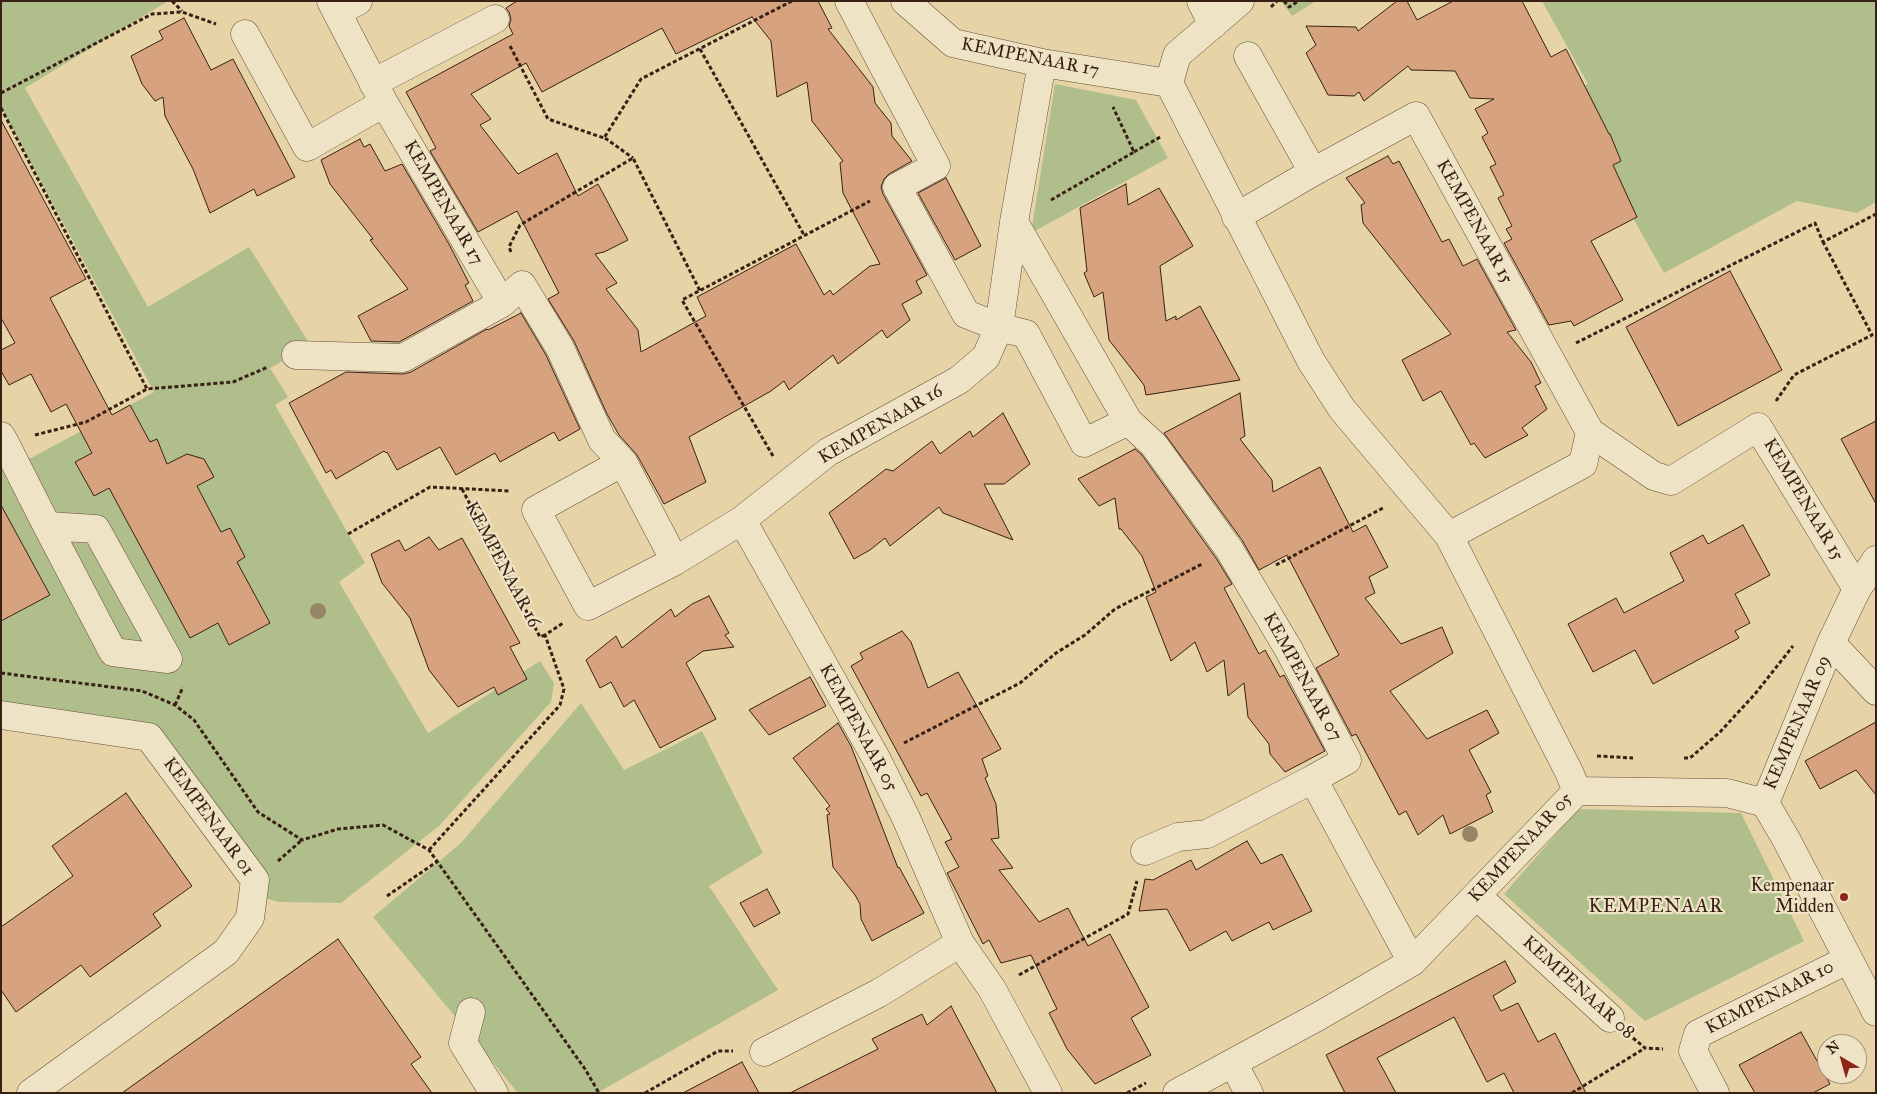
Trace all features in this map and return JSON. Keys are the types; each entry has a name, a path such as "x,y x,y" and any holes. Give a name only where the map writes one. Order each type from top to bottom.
{"street":[{"path":"849,1 936,166 897,187 966,314 999,327 1026,334 1084,443 1128,421"},
{"name":"KEMPENAAR 17","path":"905,1 952,43 1097,72 1169,82"},
{"path":"1240,1 1207,13 1177,55 1169,82 1236,217 1311,361 1342,409 1449,536 1573,782 1727,793 1765,803"},
{"name":"KEMPENAAR 17","path":"342,5 378,93 502,303"},
{"path":"245,34 307,147 378,93 495,19"},
{"path":"1248,56 1313,172"},
{"name":"KEMPENAAR 16","path":"588,606 675,561 742,520 828,452 959,380 986,357 999,327 1014,222 1042,62"},
{"name":"KEMPENAAR 15","path":"1236,217 1313,172 1416,116 1590,432 1654,476 1671,481 1758,427 1857,589"},
{"path":"1014,222 1128,421 1154,445 1237,564"},
{"path":"296,355 403,358 502,303 522,286 560,348 602,440 623,462 675,561"},
{"path":"1449,536 1583,464 1590,432"},
{"path":"3,441 47,526 113,652 168,659 96,529 47,526"},
{"path":"588,606 536,510 623,462"},
{"name":"KEMPENAAR 05","path":"742,520 876,758 906,818 960,943 992,989 1048,1093"},
{"name":"KEMPENAAR 09","path":"1765,803 1831,643 1857,589 1876,560"},
{"name":"KEMPENAAR 07","path":"1145,852 1178,837 1208,834 1348,760 1289,650 1237,564"},
{"name":"KEMPENAAR 09","path":"1831,643 1876,691"},
{"name":"KEMPENAAR 01","path":"1,715 149,737 255,880 250,918 226,952 31,1093"},
{"path":"1313,780 1412,962"},
{"name":"KEMPENAAR 05","path":"1177,1093 1319,1016 1412,962 1477,896 1573,782"},
{"name":"KEMPENAAR 10","path":"1765,803 1786,839 1847,960 1874,1006"},
{"name":"KEMPENAAR 08","path":"1477,896 1610,1018"},
{"path":"764,1052 878,993 960,943"},
{"name":"KEMPENAAR 10","path":"1716,1093 1692,1051 1698,1034 1847,960"},
{"path":"471,1012 463,1043 494,1093"},
{"path":"1232,1063 1249,1093"}],"path":[{"path":"172,1 182,12"},
{"path":"604,138 641,79 792,1"},
{"path":"1284,1 1289,7 1300,1"},
{"path":"1,93 152,14 182,12 245,34"},
{"path":"495,19 548,119 604,138 633,158 700,291"},
{"path":"700,50 804,235"},
{"path":"1014,222 1134,152 1097,72"},
{"path":"1,108 147,389"},
{"path":"522,286 509,247 520,225 633,158"},
{"path":"788,483 682,300 897,187"},
{"path":"1822,242 1876,214"},
{"path":"1548,357 1815,223 1822,242 1872,334 1794,375 1758,427"},
{"path":"3,441 86,422 147,389 232,382 296,355"},
{"name":"KEMPENAAR 16","path":"348,534 430,487 511,492 536,510"},
{"name":"KEMPENAAR 16","path":"462,488 540,637 545,635"},
{"path":"876,758 1020,682 1084,635 1115,609 1237,564 1412,492"},
{"path":"429,850 560,705 564,689 545,635 588,606"},
{"path":"1680,758 1690,758 1720,732 1755,694 1796,643"},
{"path":"1,673 142,690 175,705 194,720 258,812 302,840 338,829 383,826 429,850 585,1069 599,1093"},
{"path":"1573,782 1592,755 1635,758"},
{"path":"992,989 1128,914 1145,852"},
{"path":"387,896 438,861"},
{"name":"KEMPENAAR 08","path":"1610,1018 1645,1048 1692,1051"},
{"path":"1572,1093 1645,1048"},
{"path":"645,1093 718,1051 764,1052"},
{"path":"1127,1093 1153,1079"}],"green space":[{"path":"1,1 168,1 25,88 148,307 249,247 311,346 270,368 288,397 275,405 365,563 339,582 428,733 540,661 554,683 551,702 439,826 341,903 278,902 266,898 145,734 1,710 1,464 7,459 31,458 154,392 1,107"},
{"path":"1281,1 1316,1 1292,16"},
{"path":"1542,1 1876,1 1876,202 1857,213 1797,201 1664,273 1565,98 1588,84"},
{"path":"1055,84 1136,100 1168,158 1031,233"},
{"path":"581,703 624,770 702,731 763,853 709,886 778,990 597,1093 518,1093 373,917 461,843"},
{"path":"1578,809 1741,813 1804,941 1645,1021 1504,894"}],"building":[{"path":"517,1 818,1 832,28 828,29 873,87 875,103 891,123 892,136 912,161 889,174 884,179 881,187 927,275 916,281 922,293 902,304 910,320 887,338 882,330 838,364 833,355 789,390 784,381 771,391 689,437 706,482 664,504 637,455 619,435 607,414 574,341 548,299 559,293 517,211 478,232 430,151 436,148 406,92 513,34 509,26 511,19 506,8","holes":["752,17 771,41 777,97 807,82 812,121 843,161 840,163 843,193 880,264 870,266 833,295 830,290 824,295 796,244 697,297 706,316 641,352 638,330 606,289 617,283 595,254 604,252 628,240 598,184 578,196 557,153 518,174 480,125 491,119 471,94 526,63 542,92 662,28 676,54"]},
{"path":"1397,1 1407,1 1417,20 1453,1 1522,1 1551,57 1566,49 1610,134 1621,161 1613,165 1637,217 1591,241 1623,300 1574,326 1571,321 1549,325 1504,243 1512,239 1506,229 1512,226 1498,198 1504,195 1490,167 1496,164 1482,137 1488,133 1475,109 1494,99 1470,98 1455,71 1411,70 1408,66 1364,101 1359,92 1354,96 1328,95 1306,53 1316,45 1306,26 1356,27 1358,31"},
{"path":"184,18 211,70 233,59 295,177 257,196 254,189 210,213 193,169 165,116 163,97 155,101 142,84 131,56 163,39 159,31"},
{"path":"1,120 86,279 50,298 112,415 130,405 150,442 157,439 167,464 187,454 204,459 214,477 197,486 221,532 230,528 245,557 237,562 270,623 229,645 218,623 190,638 109,488 94,496 75,462 92,453 66,404 51,412 31,374 9,385 1,371 1,350 15,343 1,318"},
{"path":"360,139 364,147 370,144 385,171 402,164 450,246 469,283 465,285 473,301 399,342 371,341 358,316 408,289 370,240 373,239 330,184 321,160"},
{"path":"1388,156 1393,164 1399,161 1442,242 1449,239 1463,266 1477,259 1516,330 1507,332 1531,362 1541,383 1535,386 1547,409 1522,428 1528,435 1485,458 1474,443 1471,445 1441,391 1423,401 1402,360 1451,334 1363,223 1361,205 1365,203 1346,178"},
{"path":"946,178 981,246 955,260 918,193"},
{"path":"1126,184 1128,205 1159,188 1193,246 1160,266 1166,321 1176,316 1176,320 1200,306 1240,380 1146,395 1144,385 1109,340 1103,292 1094,297 1084,273 1087,271 1080,208"},
{"path":"1730,271 1782,370 1678,426 1626,327"},
{"path":"521,313 546,355 580,429 559,441 554,432 500,462 495,453 456,475 440,447 397,470 387,452 384,451 336,479 331,470 326,473 289,403 346,372 403,374 411,372 487,329"},
{"path":"1240,393 1245,436 1240,439 1272,480 1273,492 1320,467 1353,532 1366,525 1388,567 1369,577 1375,593 1365,598 1401,644 1442,627 1453,653 1390,691 1427,739 1487,710 1499,733 1469,750 1491,792 1486,795 1493,812 1450,834 1443,815 1418,835 1406,811 1399,815 1356,734 1352,736 1316,668 1339,655 1287,555 1259,570 1242,540 1164,433"},
{"path":"1003,413 1030,464 1004,484 984,484 1013,540 943,513 939,507 890,546 885,538 870,550 854,559 829,513 886,469 893,471 932,441 940,454 970,431 973,437"},
{"path":"1876,421 1876,504 1841,439"},
{"path":"1135,449 1142,455 1216,558 1232,584 1224,588 1259,654 1265,650 1280,677 1284,675 1325,751 1285,772 1270,754 1269,744 1248,717 1244,683 1228,696 1224,660 1207,672 1195,642 1171,661 1146,597 1156,592 1142,556 1121,529 1119,529 1115,498 1099,506 1078,479"},
{"path":"1,505 50,595 1,621"},
{"path":"1743,525 1770,575 1735,594 1750,623 1735,631 1739,638 1653,684 1635,650 1593,672 1568,624 1616,598 1624,613 1684,581 1670,553 1703,535 1708,544"},
{"path":"429,537 439,550 462,538 520,643 510,647 527,679 498,695 494,687 458,707 429,670 410,618 382,583 371,554 399,540 405,551"},
{"path":"709,596 729,633 725,635 734,647 703,651 686,663 716,719 660,748 634,700 624,707 611,682 600,688 586,660 616,636 622,648 671,609 675,617 692,604"},
{"path":"902,631 911,642 928,688 958,672 1001,749 982,759 988,776 985,778 996,804 999,838 991,839 1013,868 999,870 1039,922 1068,908 1088,946 1110,934 1149,1007 1131,1018 1151,1055 1095,1084 1067,1049 1049,1013 1057,1009 1031,955 1001,963 989,940 983,944 947,873 959,867 945,842 952,839 927,793 921,796 851,666 863,659 860,653"},
{"path":"810,677 826,706 769,735 749,710"},
{"path":"1876,722 1876,795 1856,770 1820,789 1805,761"},
{"path":"838,723 851,746 898,868 924,913 872,941 861,919 860,904 833,867 827,815 830,814 826,809 830,806 793,758"},
{"path":"126,793 192,886 153,914 161,926 90,977 81,965 16,1012 1,990 1,927 73,876 52,846"},
{"path":"1247,841 1261,864 1282,854 1312,911 1273,930 1269,922 1232,941 1226,931 1190,951 1167,909 1139,911 1145,879 1153,880 1191,860 1196,870"},
{"path":"767,889 780,913 754,927 740,903"},
{"path":"338,939 421,1057 411,1064 432,1093 122,1093"},
{"path":"1505,961 1516,982 1493,996 1501,1011 1518,1003 1538,1042 1555,1033 1586,1093 1514,1093 1504,1073 1487,1082 1454,1017 1377,1058 1396,1093 1345,1093 1326,1055"},
{"path":"951,1006 997,1093 790,1093 878,1049 872,1039 922,1014 927,1025"},
{"path":"1801,1032 1817,1061 1817,1084 1830,1084 1813,1093 1755,1093 1739,1065"},
{"path":"742,1062 759,1093 683,1093"}],"place":[{"name":"Kempenaar Midden","path":"1844,897"}],"district":[{"name":"KEMPENAAR","path":"1656,907"}]}
